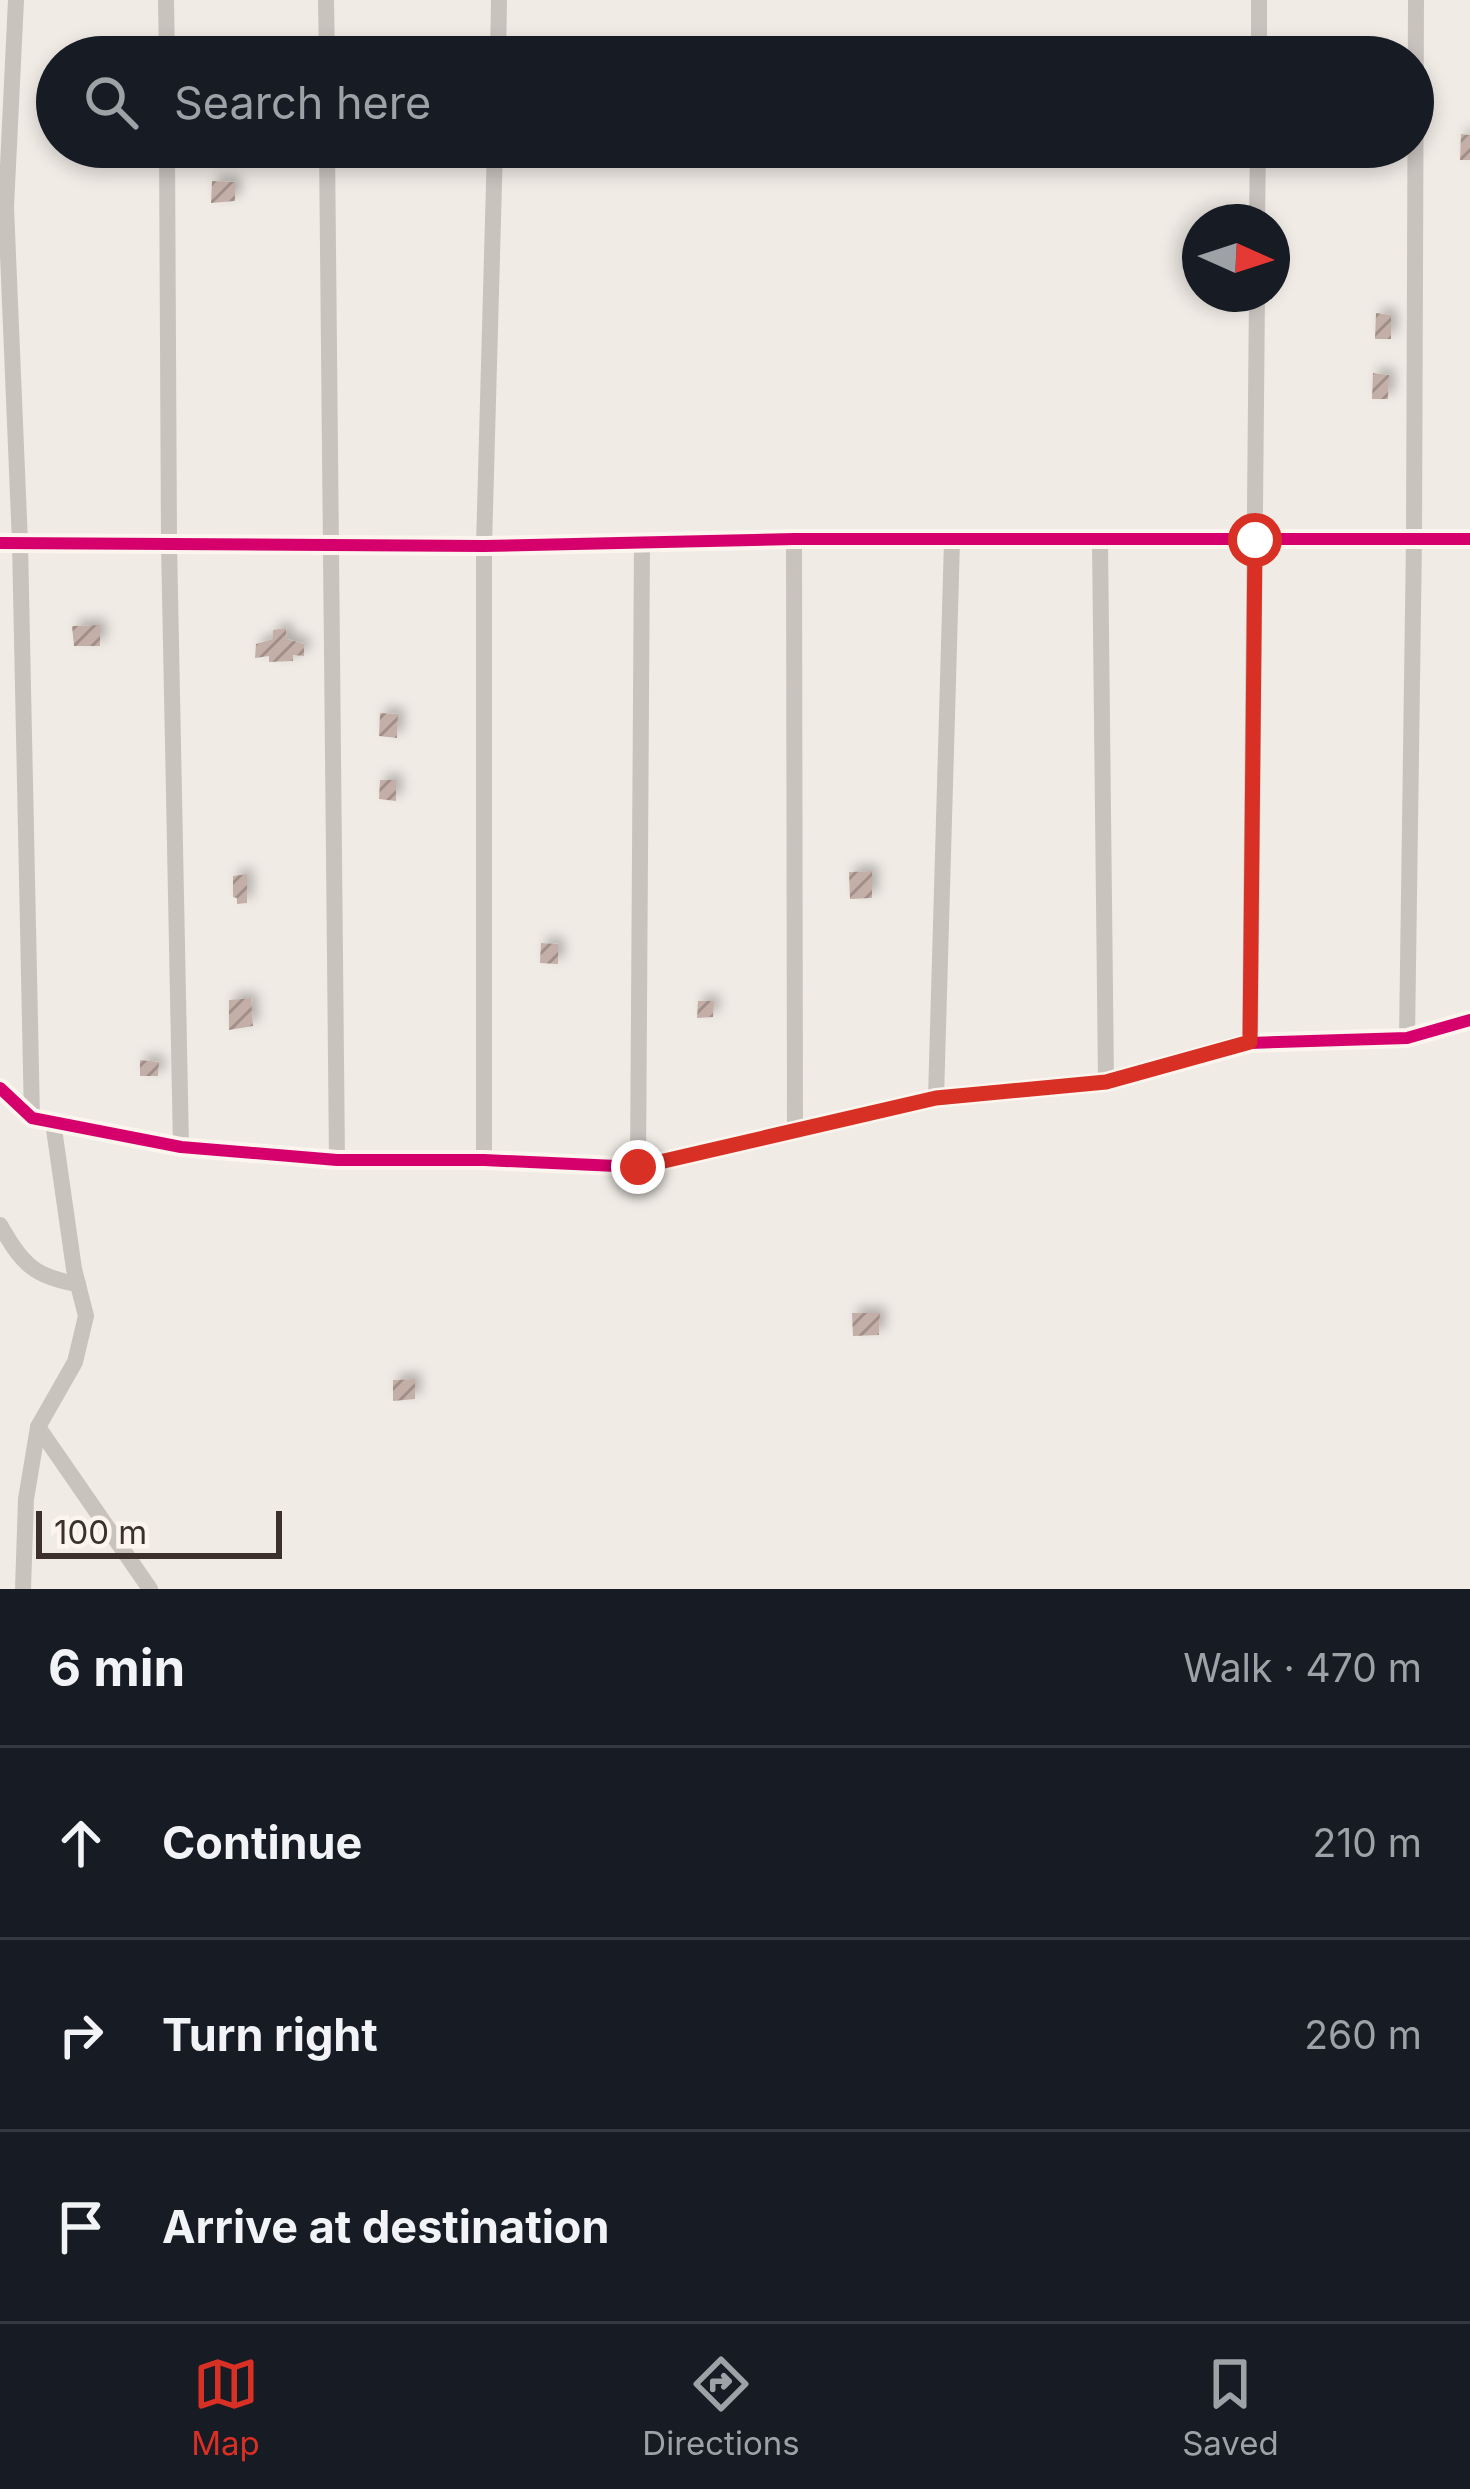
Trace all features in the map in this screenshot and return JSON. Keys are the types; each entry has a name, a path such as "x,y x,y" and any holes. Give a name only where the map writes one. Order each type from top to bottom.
{"street":[{"path":"16,0 3,212 20,543 32,1118"},
{"path":"166,0 166,36"},
{"path":"326,0 326,36"},
{"path":"498,36 499,0"},
{"path":"1259,0 1259,36"},
{"path":"1416,0 1416,36"},
{"path":"167,168 169,543 182,1147"},
{"path":"327,168 337,1160"},
{"path":"484,1160 484,546 494,168"},
{"path":"1257,204 1258,168"},
{"path":"1407,1038 1415,168"},
{"path":"1250,1042 1257,312"},
{"path":"0,543 484,546 794,539 1470,539"},
{"path":"794,539 795,1130"},
{"path":"1100,540 1106,1082"},
{"path":"936,1098 952,541"},
{"path":"638,1167 643,542"},
{"path":"0,1088 32,1118 182,1147 337,1160 638,1167 936,1098 1106,1082 1250,1042 1407,1038 1470,1020"},
{"path":"23,1589 26,1499 38,1427 75,1362 86,1316 53,1122"},
{"path":"0,1225 19,1258 48,1279 78,1284"},
{"path":"38,1427 150,1589"}],"building":[{"path":"1461,134 1470,135 1470,160 1460,160"},
{"path":"212,181 235,182 235,201 211,203"},
{"path":"1376,313 1391,315 1391,339 1375,339"},
{"path":"1373,373 1389,375 1388,399 1372,399"},
{"path":"100,625 100,646 74,646 72,626"},
{"path":"286,628 287,639 304,644 304,656 269,662 269,656 255,658 256,644 273,639 273,630"},
{"path":"380,713 398,714 397,738 379,736"},
{"path":"380,780 396,780 396,801 379,799"},
{"path":"872,871 872,898 850,899 849,872"},
{"path":"247,874 247,903 237,904 233,876"},
{"path":"541,943 558,944 558,964 540,963"},
{"path":"251,998 253,1026 229,1030 229,1000"},
{"path":"698,1001 714,1001 713,1017 697,1018"},
{"path":"140,1060 159,1062 158,1076 140,1076"},
{"path":"852,1313 880,1313 879,1335 853,1336"},
{"path":"415,1379 415,1399 393,1401 393,1380"}],"cycle path":[{"path":"0,543 484,546 794,539 1470,539"},
{"path":"0,1088 32,1118 181,1147 337,1160 638,1167 936,1098 1106,1082 1250,1043 1407,1038 1470,1020"}],"route":[{"path":"638,1167 936,1098 1106,1082 1250,1042 1255,540"}]}
